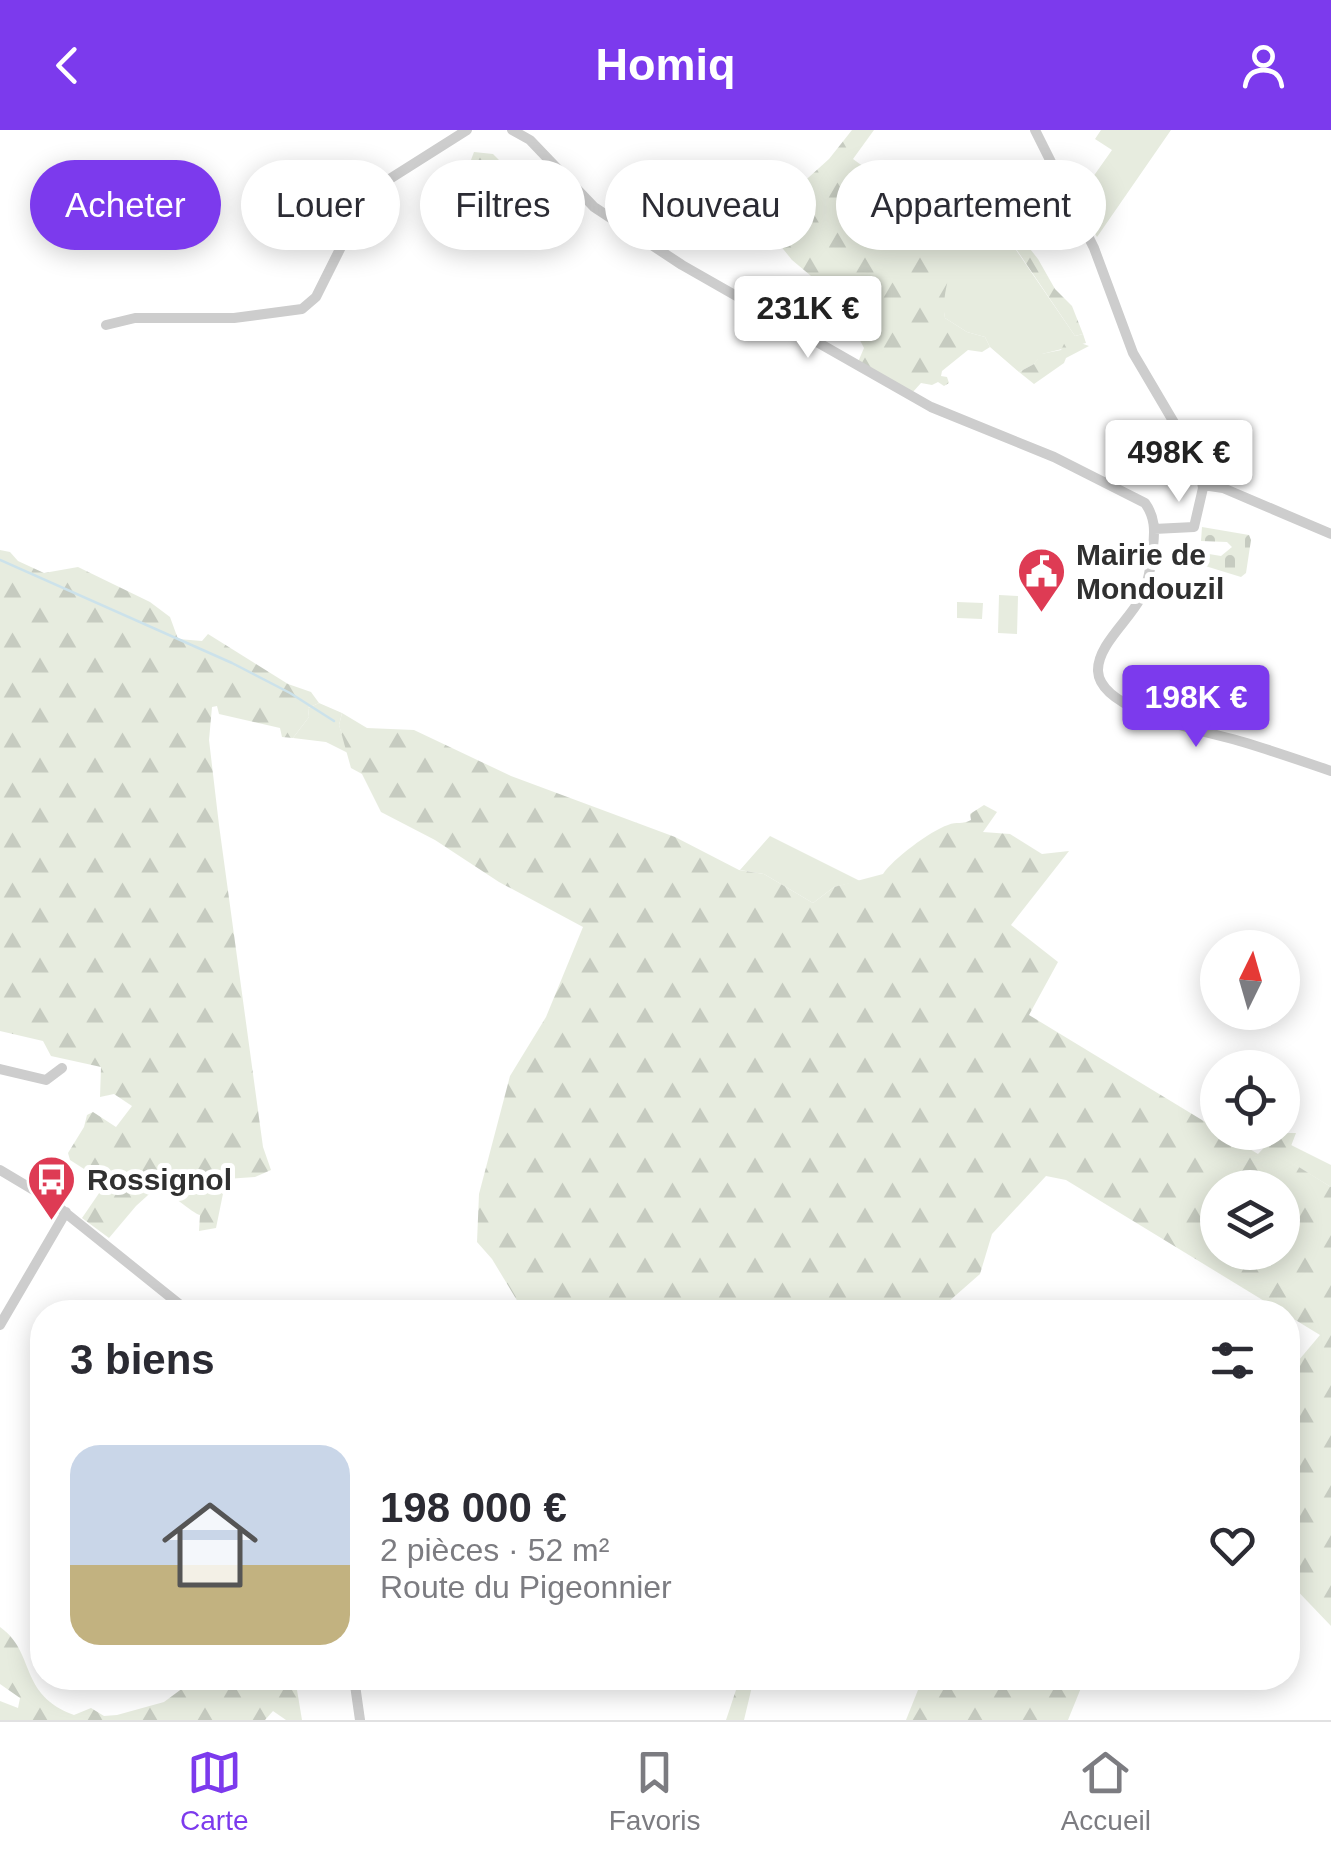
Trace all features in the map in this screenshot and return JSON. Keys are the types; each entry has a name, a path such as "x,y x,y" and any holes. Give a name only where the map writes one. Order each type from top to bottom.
{"street":[{"path":"106,325 135,318 234,318 302,309 316,297 366,199 388,180 467,130"},
{"path":"512,130 530,140 594,207 682,265 930,407 1054,457 1141,500 1152,514 1154,529 1145,589 1100,660 1098,672 1106,689 1143,712 1331,771"},
{"path":"1035,130 1094,248 1133,353 1193,452 1203,481 1194,528 1154,529"},
{"path":"1203,481 1331,534"},
{"path":"0,1070 46,1080 62,1068"},
{"path":"0,1170 66,1212 174,1300"},
{"path":"0,1325 66,1212"},
{"path":"356,1690 360,1720"}],"green space":[{"path":"852,130 874,130 854,160 836,160 836,250 953,250 945,318 967,332 985,337 990,347 982,352 968,350 942,371 941,376 947,377 949,383 944,386 938,382 921,383 912,393 858,362 864,348 851,323 854,316 845,315 823,286 784,250 816,250 816,171"},
{"path":"1101,130 1171,130 1106,224 1105,160 1112,150 1095,139"},
{"path":"474,152 493,154 499,160 471,160"},
{"path":"952,250 1016,250 1075,336 1083,334 1086,343 1042,354 1019,372 990,347 985,337 967,332 945,318 942,300"},
{"path":"1017,250 1031,250 1055,289 1072,306 1083,334 1075,336"},
{"path":"1065,342 1089,346 1066,358 1034,384 1019,372 1034,364 1041,354 1061,350"},
{"path":"1202,527 1249,535 1246,573 1241,577 1202,565 1203,553 1221,556 1232,547 1227,542 1201,541"},
{"path":"0,550 44,573 78,567 150,602 170,617 178,639 202,641 208,634 288,684 311,692 319,703 308,708 309,717 293,738 282,737 280,728 219,714 217,706 212,707 209,740 219,825 263,1147 271,1170 255,1177 226,1179 216,1228 199,1231 200,1215 158,1186 109,1238 82,1218 106,1183 70,1160 68,1153 87,1115 93,1112 116,1127 132,1106 114,1094 100,1097 101,1067 51,1056 43,1041 0,1031"},
{"path":"999,595 1018,596 1017,634 998,633"},
{"path":"957,602 983,603 982,619 957,618"},
{"path":"319,703 342,713 339,725 348,753 326,742 293,738 309,717 308,708"},
{"path":"342,713 367,728 414,730 511,776 675,837 739,870 764,874 813,903 834,887 883,874 922,839 940,828 971,820 970,814 984,805 997,812 983,832 1010,834 1042,854 1069,851 1011,925 1058,962 1029,1015 1200,1119 1200,1150 1251,1150 1258,1154 1262,1150 1289,1150 1286,1159 1331,1187 1331,1626 1300,1594 1300,1359 1320,1335 1300,1323 1300,1300 1263,1300 1213,1270 1300,1270 1300,1170 1200,1170 1200,1262 1066,1180 1046,1176 992,1234 980,1274 950,1300 517,1300 477,1242 479,1194 510,1076 546,1017 583,927 381,812 362,774 351,768 339,725"},
{"path":"770,836 860,881 834,887 813,903 764,874 740,870"},
{"path":"1289,1150 1300,1150 1331,1165 1331,1187 1285,1159"},
{"path":"0,1627 19,1648 30,1673 30,1690 39,1690 56,1707 74,1715 91,1708 104,1716 117,1715 164,1702 180,1690 297,1690 302,1720 286,1720 273,1711 265,1720 0,1720 0,1701 18,1708 20,1698 0,1684"},
{"path":"736,1690 751,1690 744,1720 726,1720"},
{"path":"918,1690 1080,1690 1068,1720 906,1720"}],"waterway":[{"path":"0,560 232,663 334,721"}],"place":[{"name":"Mairie de Mondouzil","path":"1041,614"},
{"name":"Rossignol","path":"52,1222"}]}
